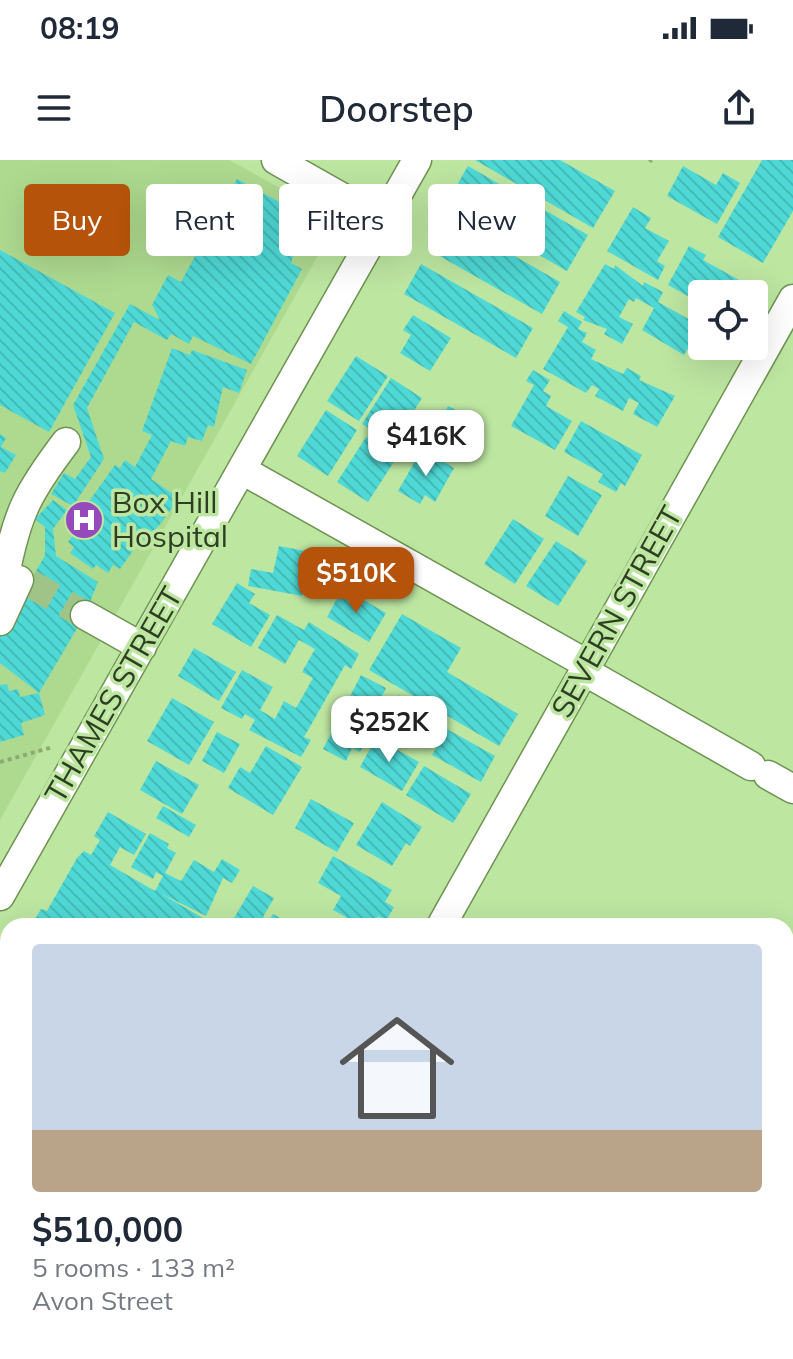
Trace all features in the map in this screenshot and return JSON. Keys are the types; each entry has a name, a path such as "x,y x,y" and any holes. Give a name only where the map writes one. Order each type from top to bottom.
{"street":[{"path":"276,160 318,184"},
{"name":"THAMES STREET","path":"403,184 417,160"},
{"name":"THAMES STREET","path":"0,896 362,256"},
{"name":"SEVERN STREET","path":"445,918 793,299"},
{"path":"0,621 13,578 14,525 29,490 66,442"},
{"path":"242,470 793,789"},
{"path":"85,615 142,647"}],"path":[{"path":"0,762 53,747"}],"shaded area":[{"name":"Box Hill Hospital","path":"0,160 229,160 279,188 279,256 318,256 0,820"}],"building":[{"path":"475,160 560,160 615,191 593,228 545,200 545,184 517,184"},
{"path":"762,160 793,160 793,211 763,263 718,237"},
{"path":"468,166 499,184 458,184"},
{"path":"683,166 716,185 723,173 740,183 717,224 667,196"},
{"path":"263,193 279,202 279,256 293,256 291,263 302,269 251,364 193,336 189,344 171,334 167,340 134,322 87,408 104,459 73,506 51,494 64,473 75,479 91,457 73,405 130,304 160,320 152,305 168,275 181,282 195,256 263,256"},
{"path":"633,207 651,218 645,228 669,241 657,261 665,266 658,280 607,251"},
{"path":"545,210 588,235 567,271 541,256 545,256"},
{"path":"689,246 706,255 703,260 739,280 688,280 688,296 668,285"},
{"path":"0,250 115,313 49,432 0,405"},
{"path":"440,256 514,256 560,282 542,314"},
{"path":"421,264 533,328 516,358 404,294"},
{"path":"605,264 614,269 615,265 643,286 644,282 663,292 658,302 688,319 688,348 684,355 642,330 654,308 636,298 634,302 629,299 619,317 633,324 622,344 604,334 607,329 583,320 585,317 576,312"},
{"path":"564,311 582,322 578,329 587,333 582,342 596,350 591,359 623,374 627,368 641,376 639,380 675,396 657,427 633,414 639,403 629,398 623,411 595,396 599,389 592,385 586,393 543,369 568,327 558,321"},
{"path":"413,315 451,338 430,371 400,353 411,335 403,330"},
{"path":"172,348 190,355 192,350 247,370 239,393 223,387 214,427 208,425 202,441 188,437 185,446 171,441 151,479 179,498 162,522 145,541 142,538 120,569 113,565 108,573 96,565 93,569 70,553 74,547 68,542 75,532 70,528 115,465 120,468 125,460 135,467 152,435 142,431"},
{"path":"356,356 388,376 359,421 327,401"},
{"path":"533,370 550,380 543,391 551,396 546,406 572,421 555,450 511,426 534,385 526,381"},
{"path":"391,378 422,398 393,444 362,424"},
{"path":"448,406 474,420 468,431 482,439 470,460 429,441"},
{"path":"326,410 357,430 328,476 297,456"},
{"path":"581,421 642,455 625,486 621,483 616,492 598,482 603,474 564,452"},
{"path":"0,434 6,438 1,447 16,455 5,473 0,471"},
{"path":"366,437 397,457 368,502 337,482"},
{"path":"422,449 454,468 435,502 425,495 420,504 398,491"},
{"path":"568,476 602,495 578,536 545,516"},
{"path":"53,500 67,510 53,529 56,556 98,582 85,615 39,693 0,663 0,636 45,555 45,527 35,519"},
{"path":"513,519 544,539 515,584 484,564"},
{"path":"556,541 587,561 558,606 526,586"},
{"path":"279,546 311,552 302,596 248,586 251,569 273,573"},
{"path":"237,583 255,594 249,603 270,615 251,647 212,624"},
{"path":"343,588 386,613 369,642 327,617"},
{"path":"402,614 461,648 447,672 518,714 499,746 369,670"},
{"path":"277,615 304,630 309,622 359,654 351,669 345,665 304,737 311,740 301,757 249,730 255,720 245,714 242,719 221,708 242,670 273,687 260,710 275,719 284,701 296,708 313,678 302,672 315,649 299,640 285,664 258,648"},
{"path":"194,648 236,672 219,701 178,676"},
{"path":"361,675 386,688 379,702 390,707 382,721 370,715 361,733 368,737 360,752 352,748 346,761 323,749"},
{"path":"7,684 9,691 18,689 20,697 39,693 45,715 21,723 24,735 0,742 0,685"},
{"path":"399,695 442,719 425,748 384,723"},
{"path":"172,698 214,722 189,765 147,741"},
{"path":"447,729 495,756 481,782 432,755"},
{"path":"217,732 240,744 224,773 202,761"},
{"path":"376,738 419,762 402,791 360,767"},
{"path":"266,746 302,767 273,815 228,788 240,767 250,773"},
{"path":"156,761 199,785 182,814 140,790"},
{"path":"424,766 471,794 453,823 406,795"},
{"path":"311,799 354,823 337,852 295,828"},
{"path":"382,802 422,827 410,846 406,843 392,866 356,845"},
{"path":"163,806 196,825 189,837 156,818"},
{"path":"108,812 146,834 134,855 120,847 110,865 155,891 163,876 156,872 153,879 131,867 150,833 169,844 167,848 176,853 165,873 181,881 194,860 214,872 222,859 240,870 232,883 223,878 206,916 160,893 203,918 36,918 41,909 47,911 77,858 84,851 91,855 100,840 94,836"},
{"path":"333,856 392,890 385,902 394,907 388,918 345,918 333,910 341,896 318,883"},
{"path":"253,886 274,898 265,918 234,918"}],"tunnel":[{"path":"29,583 85,615"}],"place":[{"name":"Box Hill Hospital","path":"84,520"}]}
